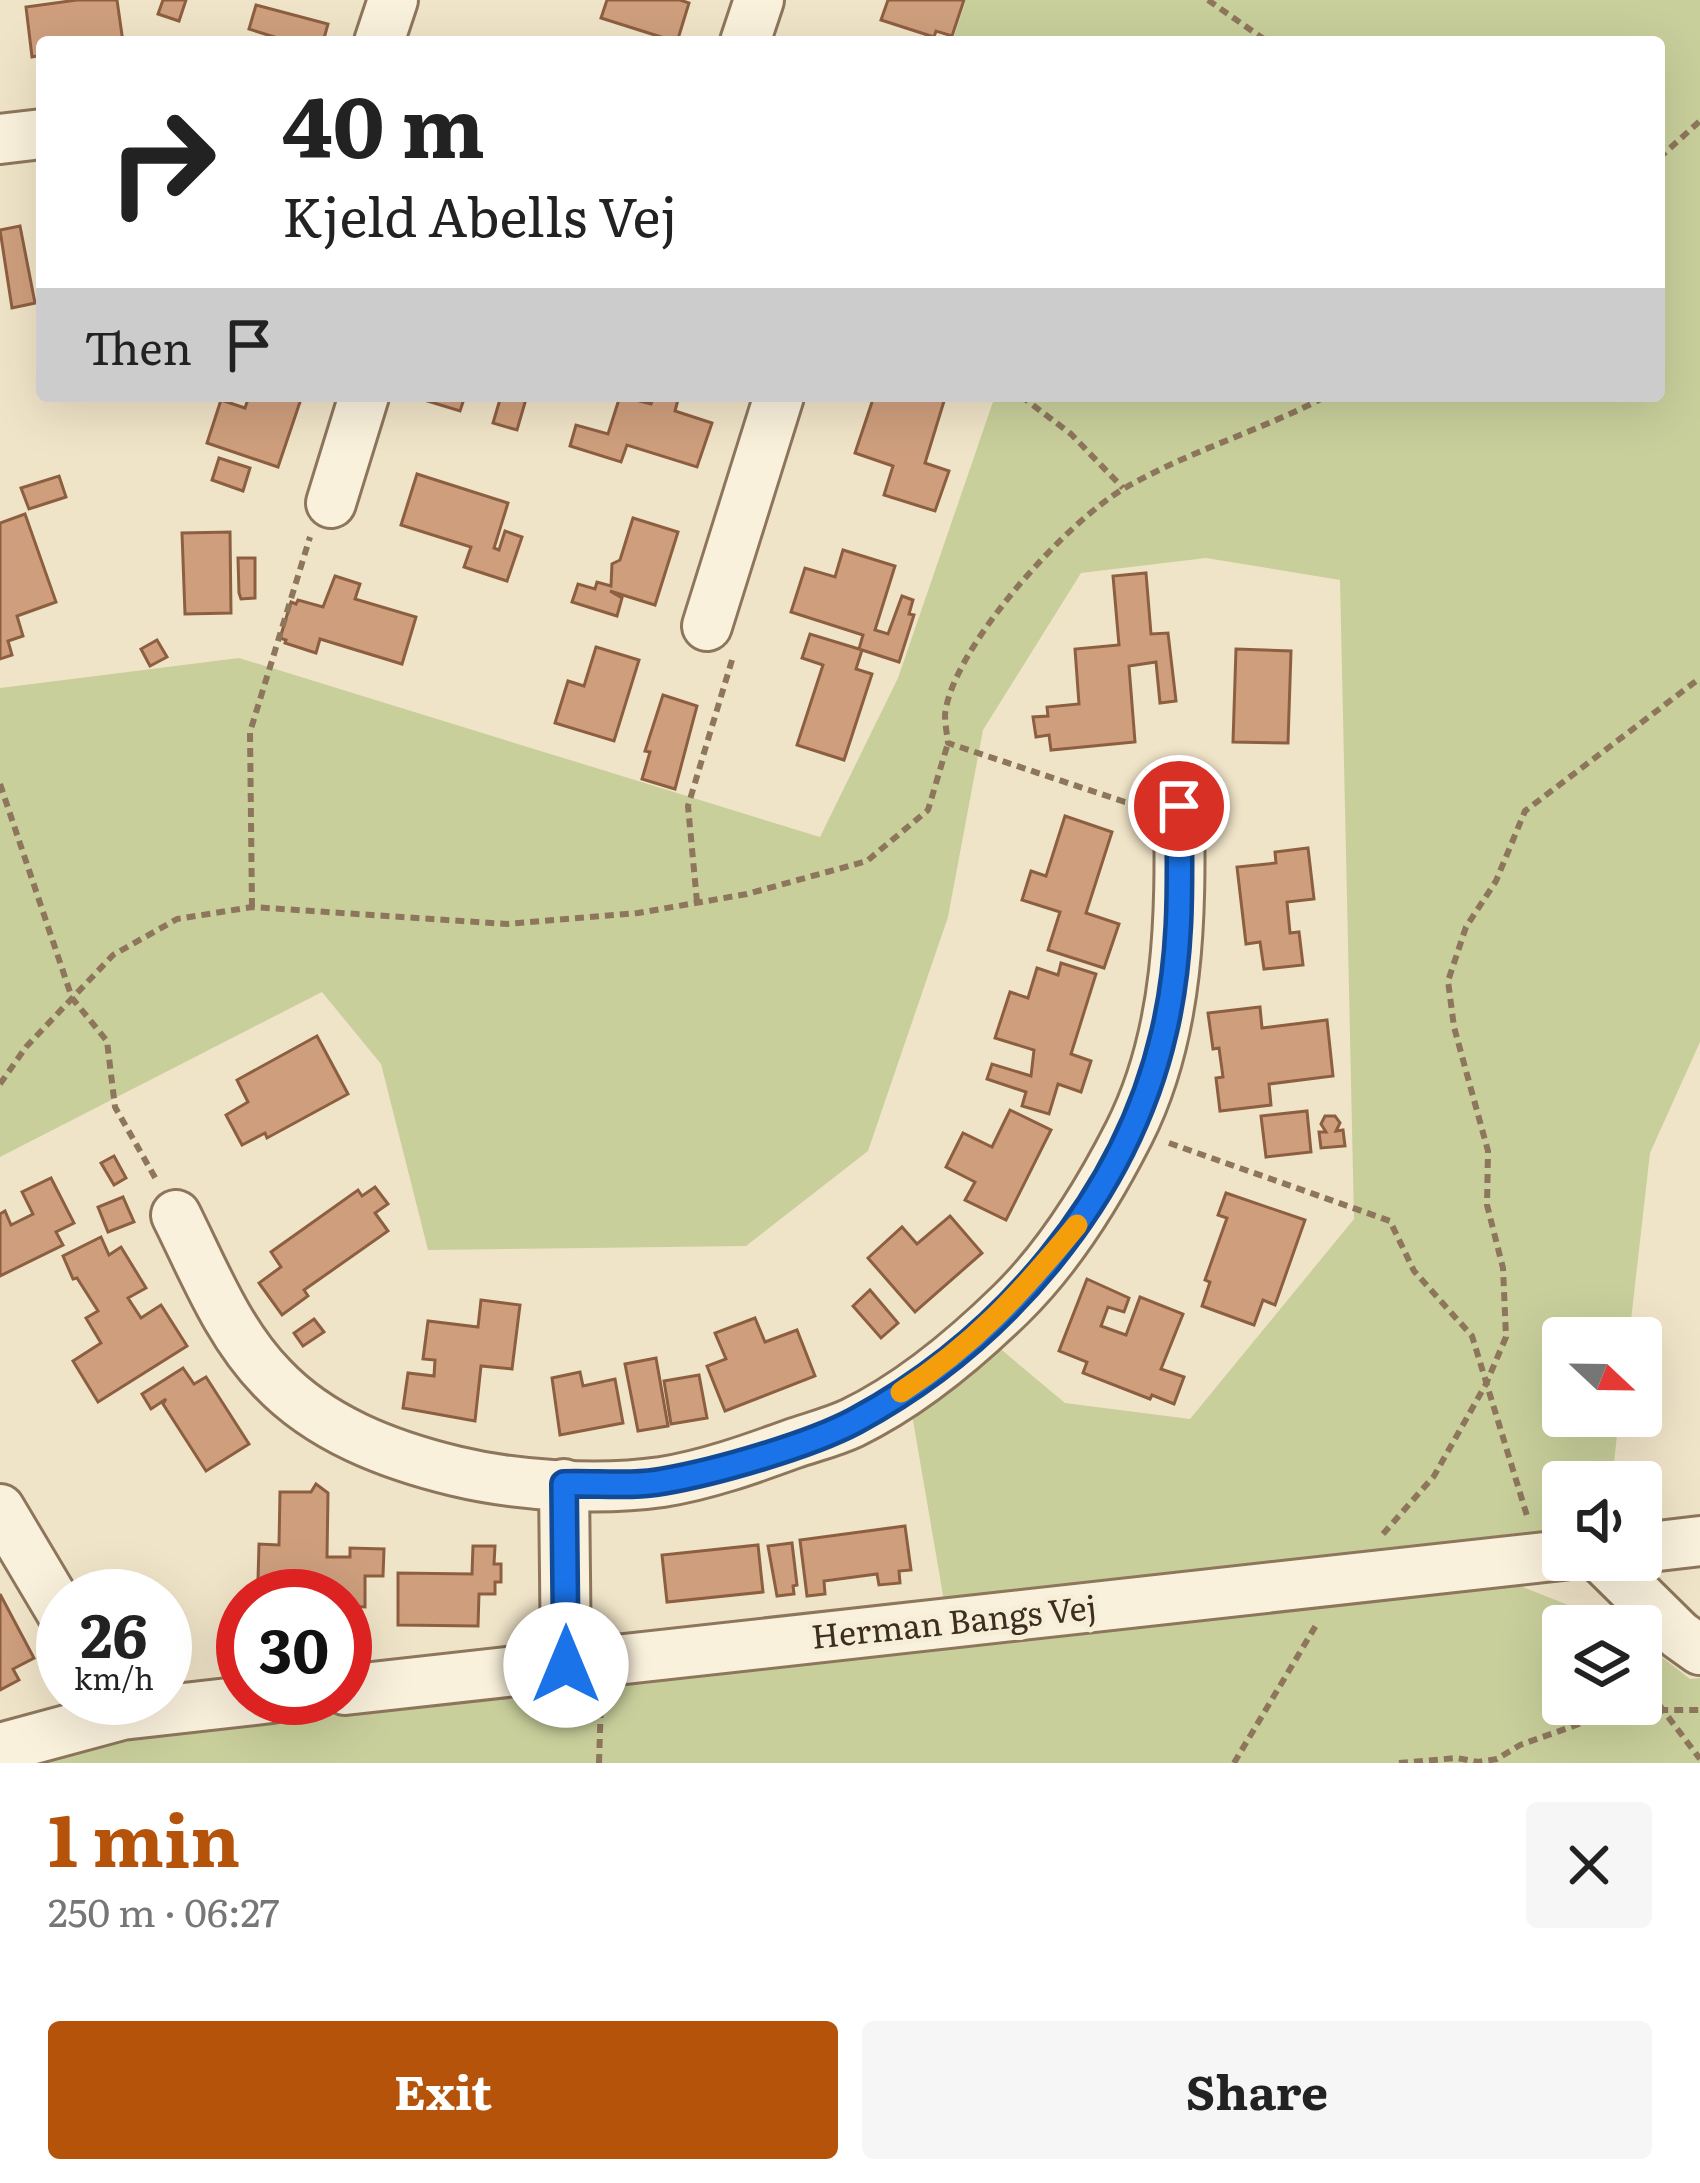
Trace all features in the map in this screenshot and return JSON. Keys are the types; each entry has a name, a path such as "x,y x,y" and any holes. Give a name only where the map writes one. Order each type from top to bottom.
{"street":[{"path":"382,36 393,0"},
{"path":"747,36 758,0"},
{"path":"0,139 36,135"},
{"path":"331,503 362,402"},
{"path":"707,626 777,402"},
{"path":"176,1215 239,1340 274,1381 331,1425 403,1458 494,1480 661,1482 750,1459 853,1423 940,1366 1014,1302 1079,1223 1131,1130 1164,1034 1181,926 1179,806"},
{"path":"564,1484 584,1663"},
{"path":"0,1509 36,1570"},
{"path":"1662,1546 1700,1541"},
{"name":"Herman Bangs Vej","path":"372,1687 1542,1557"},
{"path":"1624,1581 1700,1650"},
{"path":"0,1748 64,1725"}],"path":[{"path":"1208,0 1259,36"},
{"path":"1665,153 1700,121"},
{"path":"1030,402 1071,434 1124,488"},
{"path":"0,1084 26,1047 113,956 177,919 252,908 507,924 638,913 747,894 867,861 928,810 948,743 945,715 953,686 974,646 1059,538 1124,488 1315,402"},
{"path":"252,908 250,732 310,536 331,503"},
{"path":"698,902 688,806 734,651 707,626"},
{"path":"1234,1763 1345,1577 1434,1476 1486,1384 1506,1336 1503,1268 1487,1205 1488,1151 1454,1027 1448,981 1466,927 1496,881 1525,811 1700,678"},
{"path":"948,743 1126,802 1179,806"},
{"path":"0,784 72,998 107,1041 116,1107 176,1215"},
{"path":"1131,1130 1390,1221 1414,1271 1472,1336 1542,1530"},
{"path":"584,1663 599,1763"},
{"path":"1662,1706 1700,1759"},
{"path":"1400,1763 1497,1759 1520,1745 1593,1719 1700,1710"}],"green space":[{"path":"966,0 1700,0 1700,1042 1650,1153 1631,1317 1542,1317 1542,1437 1617,1437 1614,1461 1542,1461 1542,1538 944,1601 910,1403 991,1341 1065,1403 1190,1419 1354,1219 1340,580 1206,558 1081,573 983,730 948,917 868,1151 746,1246 428,1250 381,1064 322,992 0,1157 0,688 239,658 820,837 898,678 993,402 1665,402 1665,36 954,36"},
{"path":"1505,1580 1568,1605 1542,1605 1542,1725 1662,1725 1662,1657 1690,1679 1700,1678 1700,1763 3,1763 216,1716 216,1725 372,1725 372,1698"}],"building":[{"path":"117,0 122,36 36,36 36,56 32,57 26,7"},
{"path":"163,0 186,0 179,21 158,14"},
{"path":"607,0 689,3 679,36 658,36 601,18"},
{"path":"888,0 964,0 952,36 936,31 931,36 881,20"},
{"path":"256,5 328,24 325,36 271,36 249,29"},
{"path":"20,226 35,303 12,308 0,230"},
{"path":"220,402 245,408 247,402 300,402 278,467 207,443"},
{"path":"431,402 463,402 460,411"},
{"path":"499,402 525,402 517,430 493,423"},
{"path":"618,402 677,402 675,411 712,423 697,467 627,445 621,462 570,446 576,425 608,434"},
{"path":"872,402 944,402 925,463 949,471 935,511 884,495 893,466 855,453"},
{"path":"219,458 250,468 243,491 212,480"},
{"path":"417,474 508,503 494,548 499,550 505,531 522,537 507,581 464,567 471,547 401,525"},
{"path":"59,476 66,497 29,509 21,488"},
{"path":"25,514 56,602 17,616 23,636 8,641 12,655 0,659 0,523"},
{"path":"633,518 678,532 655,605 610,591 622,598 617,616 572,602 578,584 595,589 597,582 611,586 612,564 620,560"},
{"path":"230,532 231,613 185,614 182,533"},
{"path":"843,550 895,566 875,630 888,634 902,596 913,600 909,614 914,615 899,662 862,650 856,669 872,674 844,760 797,745 823,665 802,658 810,634 859,649 863,635 791,612 805,568 835,577"},
{"path":"238,558 255,558 255,598 241,599"},
{"path":"1146,573 1151,634 1168,633 1176,701 1160,703 1156,662 1129,666 1135,742 1051,750 1049,735 1036,737 1033,717 1048,716 1047,707 1079,704 1075,649 1119,645 1113,576"},
{"path":"335,576 360,584 355,599 416,617 402,664 320,639 316,653 280,638 291,602 323,607"},
{"path":"157,640 167,657 150,666 141,649"},
{"path":"596,647 639,660 614,741 555,723 568,681 584,686"},
{"path":"1236,649 1291,651 1288,743 1233,742"},
{"path":"663,695 697,706 675,789 642,779 650,752 645,751"},
{"path":"1065,816 1112,832 1086,913 1119,924 1104,968 1048,950 1060,912 1022,900 1031,871 1046,876"},
{"path":"1308,848 1314,899 1287,902 1290,933 1299,932 1303,965 1264,969 1260,942 1246,944 1237,867 1276,863 1275,852"},
{"path":"1061,963 1096,974 1071,1054 1091,1061 1081,1092 1058,1084 1049,1114 1022,1106 1026,1092 987,1079 992,1064 1031,1076 1034,1050 995,1038 1010,992 1028,998 1037,968 1058,975"},
{"path":"1260,1007 1262,1028 1327,1020 1333,1076 1269,1084 1271,1105 1220,1111 1216,1078 1223,1077 1208,1013"},
{"path":"317,1036 348,1094 267,1138 265,1133 242,1145 226,1115 248,1102 237,1080"},
{"path":"1010,1110 1051,1130 1006,1220 965,1200 975,1182 946,1167 963,1133 992,1147"},
{"path":"1307,1111 1311,1152 1266,1157 1261,1116"},
{"path":"1325,1116 1335,1116 1340,1123 1336,1131 1343,1130 1345,1146 1321,1148 1319,1132 1326,1132 1321,1124"},
{"path":"114,1156 126,1178 114,1185 101,1163"},
{"path":"51,1178 74,1223 56,1232 63,1245 0,1276 0,1214 5,1211 11,1225 33,1214 22,1192"},
{"path":"375,1187 388,1204 375,1213 388,1231 304,1290 308,1296 282,1315 259,1283 281,1267 271,1252 358,1190 362,1196"},
{"path":"1226,1193 1305,1220 1275,1305 1263,1300 1254,1325 1202,1306 1210,1282 1205,1280 1227,1218 1218,1215"},
{"path":"123,1197 134,1222 108,1232 98,1207"},
{"path":"950,1216 982,1253 915,1312 868,1258 902,1227 917,1244"},
{"path":"101,1237 109,1255 121,1247 146,1288 128,1298 141,1318 161,1305 187,1346 98,1402 73,1361 101,1343 86,1318 98,1311 77,1278 73,1279 63,1256"},
{"path":"1087,1279 1129,1298 1124,1312 1108,1307 1101,1326 1126,1335 1140,1297 1183,1314 1161,1369 1184,1377 1174,1404 1083,1373 1087,1362 1059,1351"},
{"path":"870,1290 898,1323 881,1338 853,1306"},
{"path":"481,1300 520,1305 512,1369 481,1366 475,1421 403,1408 408,1373 434,1376 435,1360 423,1359 428,1321 478,1327"},
{"path":"755,1318 765,1342 797,1330 815,1376 725,1411 707,1366 726,1359 715,1333"},
{"path":"314,1319 324,1332 303,1346 294,1333"},
{"path":"656,1358 668,1426 638,1431 625,1364"},
{"path":"183,1368 194,1384 206,1377 249,1444 206,1471 163,1404 166,1399 151,1409 142,1394"},
{"path":"580,1372 583,1386 615,1379 623,1423 560,1435 552,1378"},
{"path":"699,1375 707,1418 671,1424 664,1381"},
{"path":"316,1484 328,1493 327,1557 350,1557 350,1548 384,1549 383,1576 372,1576 372,1569 258,1569 259,1544 279,1545 280,1492 311,1492"},
{"path":"905,1526 911,1570 899,1571 900,1583 879,1585 877,1574 824,1581 825,1594 807,1596 800,1540"},
{"path":"792,1543 797,1585 794,1594 777,1596 768,1546"},
{"path":"758,1545 763,1592 667,1602 662,1555"},
{"path":"473,1546 495,1546 494,1564 501,1564 495,1594 479,1594 478,1626 398,1625 398,1573 472,1574"},
{"path":"0,1594 34,1658 13,1669 19,1680 0,1690"}],"slow traffic":[{"path":"901,1392 940,1366 1014,1302 1077,1225"}],"route":[{"path":"566,1665 564,1484 661,1482 750,1459 853,1423 940,1366 1014,1302 1079,1223 1131,1130 1164,1034 1181,926 1179,806"}]}
